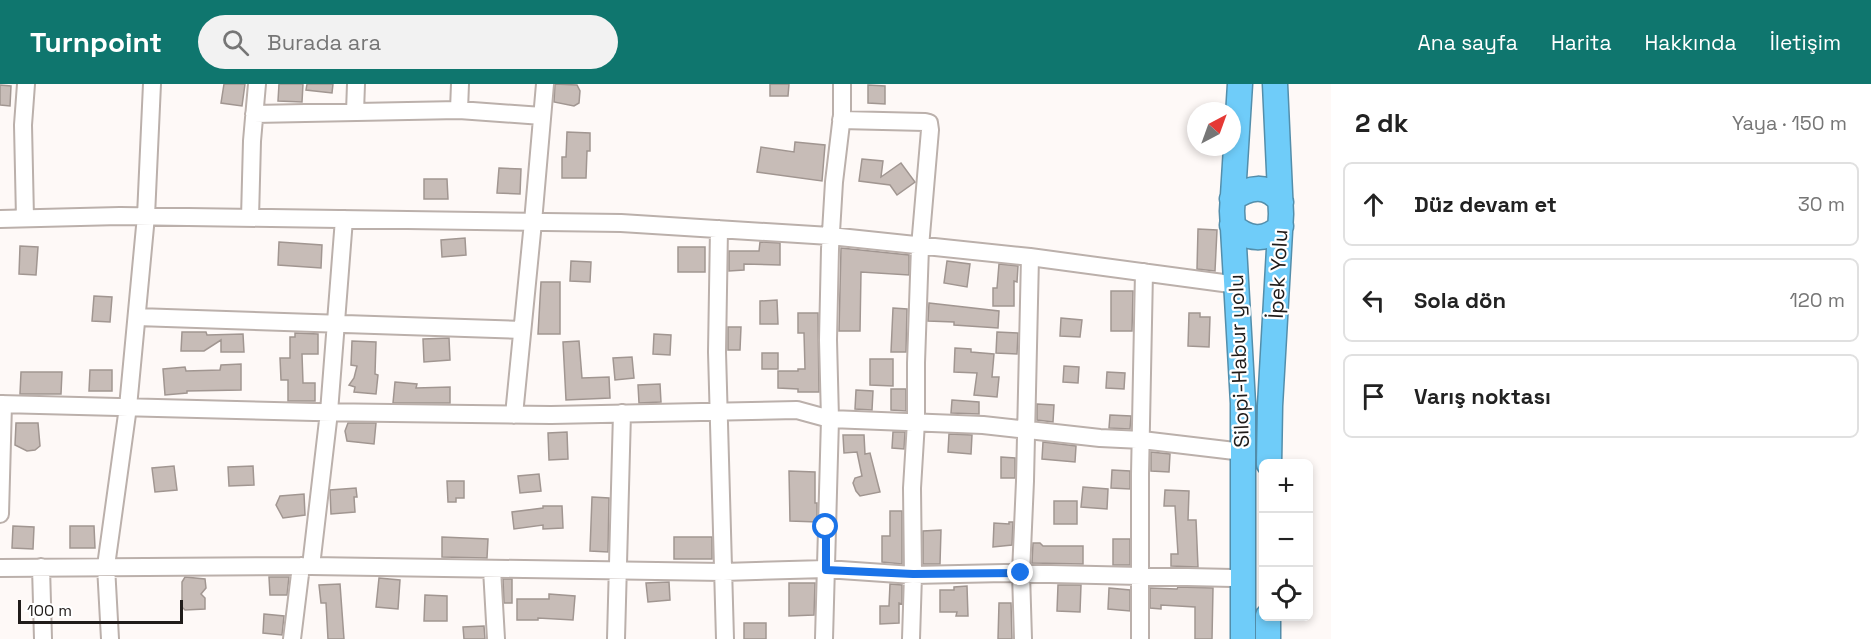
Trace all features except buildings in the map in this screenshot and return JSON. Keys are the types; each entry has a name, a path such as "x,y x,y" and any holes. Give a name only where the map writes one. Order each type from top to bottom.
{"highway":[{"name":"Silopi-Habur yolu","path":"1240,84 1232,225 1238,285 1243,403 1238,452 1243,639"},
{"name":"İpek Yolu","path":"1269,459 1281,214 1275,84"},
{"path":"1232,199 1248,189 1256,188 1270,192 1281,214 1270,235 1257,238 1243,234 1232,225"},
{"path":"1268,621 1268,639"}],"street":[{"path":"25,218 23,125 26,84"},
{"path":"110,639 106,566 128,407 146,216 152,84"},
{"path":"250,218 257,84"},
{"path":"355,112 356,84"},
{"path":"459,110 460,84"},
{"path":"514,415 545,84"},
{"path":"824,639 830,418 828,340 830,236 841,120 842,84"},
{"path":"255,114 459,110 542,116"},
{"path":"841,120 929,123 930,130 920,246 916,422 912,488 911,639"},
{"path":"0,219 146,216 621,223 830,236 1030,257 1238,285"},
{"path":"292,639 306,566 329,412 344,219"},
{"path":"719,229 717,352 725,639"},
{"path":"1023,639 1021,573 1030,257"},
{"path":"1140,639 1144,272"},
{"path":"136,317 522,330"},
{"path":"0,514 2,404 514,415 797,410 830,418 983,425 1100,438 1142,440 1238,452 1232,639"},
{"path":"1270,406 1278,431 1279,459"},
{"path":"616,639 622,413"},
{"path":"0,568 306,566 723,572 826,570 913,574 1021,573 1233,578"},
{"path":"41,567 43,639"},
{"path":"492,569 496,639"},
{"path":"1279,621 1279,639"}],"route":[{"path":"826,527 826,570 913,574 1021,573"}]}
